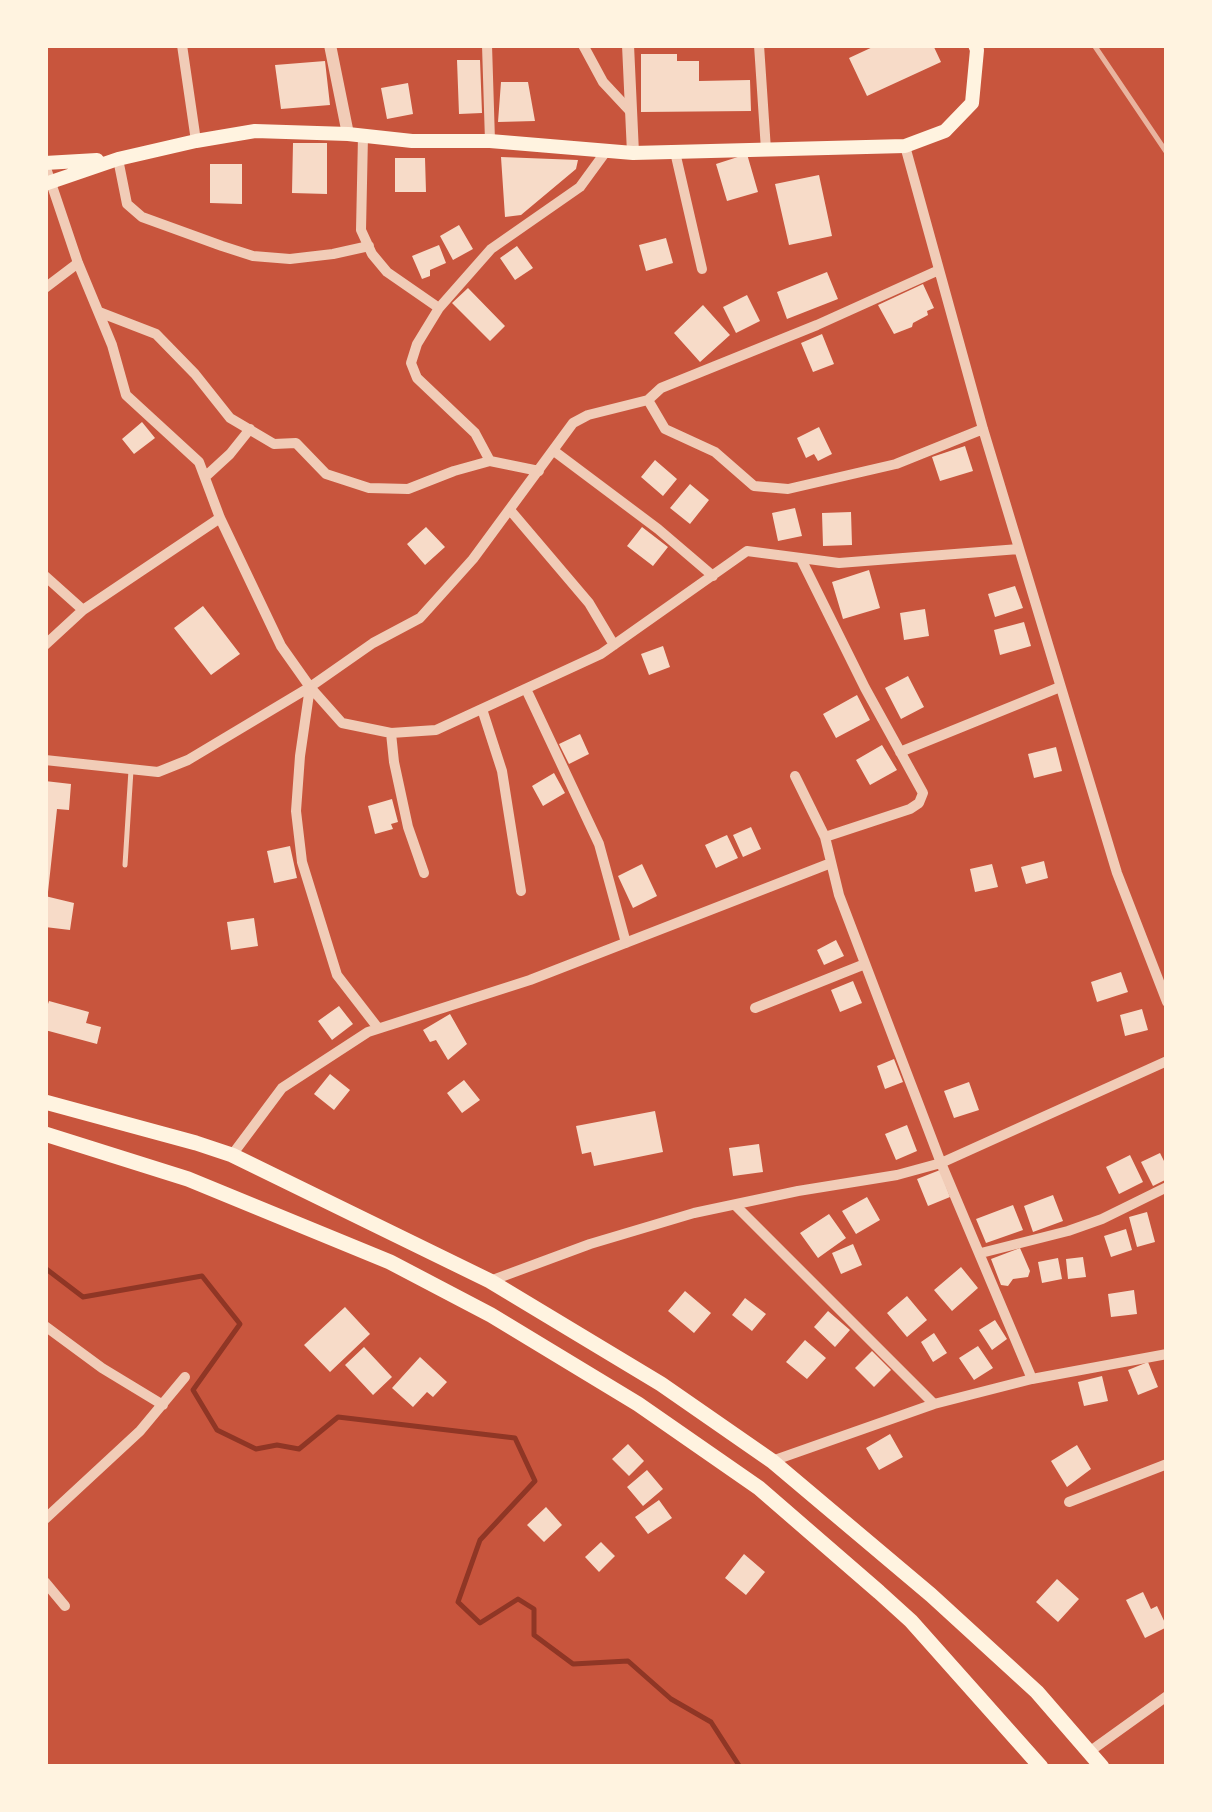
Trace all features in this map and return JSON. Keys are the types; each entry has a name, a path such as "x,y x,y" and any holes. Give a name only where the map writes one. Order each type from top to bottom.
{"highway":[{"path":"45,1102 232,1155 490,1281 661,1384 772,1460 944,1607 1037,1692 1102,1767"},
{"path":"45,1134 188,1180 390,1262 491,1315 638,1404 759,1488 879,1592 911,1621 1041,1767"}],"main road":[{"path":"48,183 118,159 255,132 355,135 412,142 490,141 633,152 904,146 945,132 972,102 975,45"},
{"path":"45,164 118,159"}],"street":[{"path":"182,45 196,141"},
{"path":"330,45 355,135 361,230 388,272 439,308"},
{"path":"487,45 490,141"},
{"path":"583,45 603,82 632,113"},
{"path":"628,45 633,152"},
{"path":"759,45 766,150"},
{"path":"904,146 983,429 1117,873 1167,1002"},
{"path":"490,461 475,433 418,378 410,363 439,308 491,250 580,187 607,150"},
{"path":"675,152 702,269"},
{"path":"118,159 127,204 142,217 222,246 253,256 290,259 369,246"},
{"path":"45,164 48,183 112,345 126,395 199,462 220,518 281,646 342,723 392,733 436,730 601,654 747,551 839,563 1019,549"},
{"path":"45,288 78,263"},
{"path":"45,760 158,772 188,760 373,643 420,618 473,559 573,423 588,415 648,400 661,388 939,270"},
{"path":"99,312 156,334 230,418 274,444 296,443 326,474 369,488 408,489 490,461 539,471"},
{"path":"648,400 666,429 714,452 754,486 788,489 896,464 983,429"},
{"path":"205,478 250,430"},
{"path":"554,451 658,528 713,576"},
{"path":"510,510 590,603 614,644"},
{"path":"45,646 83,610 220,518"},
{"path":"801,559 864,688 923,793 919,803 910,809 826,837"},
{"path":"45,576 83,610"},
{"path":"310,686 296,811 302,862 338,975 378,1028"},
{"path":"900,752 1060,687"},
{"path":"526,688 599,844 626,942"},
{"path":"482,709 502,771 521,890"},
{"path":"392,733 408,827 424,873"},
{"path":"795,776 826,837 838,894 942,1163 1032,1379"},
{"path":"232,1155 282,1088 368,1032 530,980 832,863"},
{"path":"755,1008 865,964"},
{"path":"490,1281 590,1244 694,1213 942,1163 1167,1061"},
{"path":"981,1253 1102,1219 1167,1187"},
{"path":"735,1204 934,1404"},
{"path":"45,1326 102,1368 162,1404"},
{"path":"772,1460 934,1404 1032,1379 1167,1354"},
{"path":"45,1519 140,1431 185,1378"},
{"path":"1068,1502 1167,1464"},
{"path":"45,1582 65,1606"},
{"path":"1090,1752 1167,1696"}],"lane":[{"path":"125,865 132,770"}],"building":[{"path":"877,45 933,45 941,62 867,96 849,58"},
{"path":"641,54 677,54 677,61 699,61 699,81 750,80 751,111 641,112"},
{"path":"457,60 480,60 482,113 459,114"},
{"path":"325,61 330,105 281,109 275,65"},
{"path":"501,82 528,82 535,121 498,122"},
{"path":"408,83 413,114 387,119 381,88"},
{"path":"293,143 327,143 327,194 292,193"},
{"path":"747,154 758,192 727,201 716,164"},
{"path":"501,157 578,160 576,169 521,215 505,217"},
{"path":"395,158 425,158 426,192 395,192"},
{"path":"210,164 242,164 242,204 210,203"},
{"path":"819,175 832,236 789,245 775,184"},
{"path":"459,225 473,249 453,260 440,236"},
{"path":"666,238 673,263 646,271 639,245"},
{"path":"439,245 446,263 430,270 430,276 422,279 412,256"},
{"path":"517,246 533,268 515,280 500,258"},
{"path":"827,272 838,299 787,319 777,292"},
{"path":"923,284 934,308 912,327 894,334 878,305"},
{"path":"468,288 505,326 490,341 452,303"},
{"path":"747,295 760,321 736,333 723,307"},
{"path":"703,305 730,335 700,362 674,333"},
{"path":"822,334 834,364 813,372 801,343"},
{"path":"142,422 155,438 134,454 122,439"},
{"path":"819,427 832,454 818,461 814,454 806,458 797,438"},
{"path":"965,446 973,471 940,481 932,457"},
{"path":"655,460 677,479 663,496 641,477"},
{"path":"690,484 709,500 690,524 670,508"},
{"path":"795,508 802,536 778,541 772,513"},
{"path":"851,512 852,545 823,546 822,513"},
{"path":"426,527 445,547 425,565 407,544"},
{"path":"642,527 668,547 653,566 627,546"},
{"path":"869,570 880,608 843,619 832,582"},
{"path":"1015,586 1023,608 995,617 988,594"},
{"path":"203,606 240,654 211,675 174,628"},
{"path":"925,609 929,636 904,640 900,613"},
{"path":"1024,622 1031,646 1000,655 994,630"},
{"path":"663,646 670,667 649,675 641,654"},
{"path":"908,676 924,707 901,719 885,688"},
{"path":"857,695 870,720 836,738 823,714"},
{"path":"580,734 589,754 569,764 559,744"},
{"path":"882,745 897,770 870,785 856,760"},
{"path":"1056,747 1062,771 1034,778 1028,754"},
{"path":"554,773 565,793 543,806 532,786"},
{"path":"45,781 71,784 69,810 57,809 48,892 45,892"},
{"path":"392,799 398,822 391,824 393,829 375,834 368,806"},
{"path":"751,827 761,849 743,857 733,835"},
{"path":"727,835 738,858 716,868 705,845"},
{"path":"290,846 297,878 274,883 267,851"},
{"path":"1044,861 1048,878 1026,884 1021,867"},
{"path":"642,864 657,896 633,908 618,876"},
{"path":"992,864 998,887 975,892 970,869"},
{"path":"45,896 74,903 70,930 45,927"},
{"path":"254,918 258,946 231,950 227,922"},
{"path":"836,940 844,956 824,965 817,950"},
{"path":"1121,972 1128,992 1097,1002 1091,982"},
{"path":"853,981 862,1003 840,1012 831,990"},
{"path":"49,1001 89,1012 86,1023 101,1027 97,1044 45,1030 45,1006"},
{"path":"339,1006 353,1024 332,1040 318,1021"},
{"path":"1142,1009 1148,1030 1125,1036 1120,1015"},
{"path":"450,1014 467,1044 448,1060 436,1040 430,1042 423,1030"},
{"path":"894,1059 903,1082 885,1089 877,1066"},
{"path":"330,1074 350,1090 334,1110 314,1094"},
{"path":"464,1080 480,1100 462,1113 447,1093"},
{"path":"969,1082 979,1110 954,1118 944,1091"},
{"path":"655,1111 663,1152 594,1166 591,1152 582,1154 576,1126"},
{"path":"907,1125 917,1151 896,1160 885,1134"},
{"path":"759,1144 763,1172 733,1176 729,1148"},
{"path":"1160,1153 1167,1167 1167,1179 1153,1186 1141,1162"},
{"path":"1130,1155 1143,1182 1119,1194 1106,1167"},
{"path":"940,1170 950,1197 928,1206 917,1179"},
{"path":"1053,1195 1063,1221 1033,1232 1024,1206"},
{"path":"867,1197 880,1220 856,1234 842,1211"},
{"path":"1013,1205 1023,1230 986,1243 976,1219"},
{"path":"1147,1212 1155,1242 1137,1247 1129,1217"},
{"path":"829,1214 846,1238 818,1258 800,1233"},
{"path":"1126,1229 1132,1250 1111,1257 1104,1236"},
{"path":"853,1244 862,1265 841,1274 832,1253"},
{"path":"1020,1248 1030,1271 1028,1277 1001,1285 991,1259"},
{"path":"1083,1257 1086,1277 1068,1279 1066,1259"},
{"path":"1058,1258 1062,1279 1042,1283 1038,1262"},
{"path":"961,1267 978,1288 952,1311 934,1290"},
{"path":"1134,1290 1137,1314 1111,1317 1108,1294"},
{"path":"685,1291 711,1313 694,1333 668,1311"},
{"path":"907,1296 927,1320 907,1337 887,1313"},
{"path":"745,1298 766,1314 752,1331 732,1315"},
{"path":"345,1307 370,1334 330,1372 304,1345"},
{"path":"828,1311 850,1330 835,1347 814,1327"},
{"path":"995,1320 1007,1339 992,1350 979,1330"},
{"path":"934,1333 947,1353 933,1362 921,1342"},
{"path":"805,1340 826,1358 807,1379 786,1362"},
{"path":"978,1346 993,1368 974,1380 959,1358"},
{"path":"364,1347 392,1377 373,1395 345,1365"},
{"path":"872,1351 891,1370 874,1387 855,1368"},
{"path":"420,1357 447,1382 433,1397 427,1392 413,1407 392,1388"},
{"path":"1148,1362 1158,1387 1138,1395 1128,1370"},
{"path":"1102,1376 1108,1401 1084,1406 1078,1382"},
{"path":"890,1434 903,1457 879,1470 866,1448"},
{"path":"628,1444 644,1461 629,1476 612,1459"},
{"path":"1077,1445 1091,1469 1067,1487 1051,1461"},
{"path":"647,1470 663,1489 643,1506 627,1487"},
{"path":"659,1500 672,1518 648,1534 635,1517"},
{"path":"546,1507 562,1525 544,1542 527,1525"},
{"path":"601,1542 615,1556 599,1572 585,1557"},
{"path":"744,1554 765,1572 746,1595 725,1578"},
{"path":"1057,1579 1079,1599 1058,1622 1036,1602"},
{"path":"1143,1592 1151,1609 1157,1606 1167,1627 1145,1638 1126,1600"}],"waterway":[{"path":"45,1268 83,1297 202,1276 240,1324 193,1390 217,1430 256,1449 277,1445 299,1449 338,1417 515,1438 535,1481 480,1540 458,1602 480,1623 518,1599 534,1609 534,1635 573,1664 628,1661 671,1699 711,1722 740,1767"}],"railway":[{"path":"1094,45 1167,153"}]}
